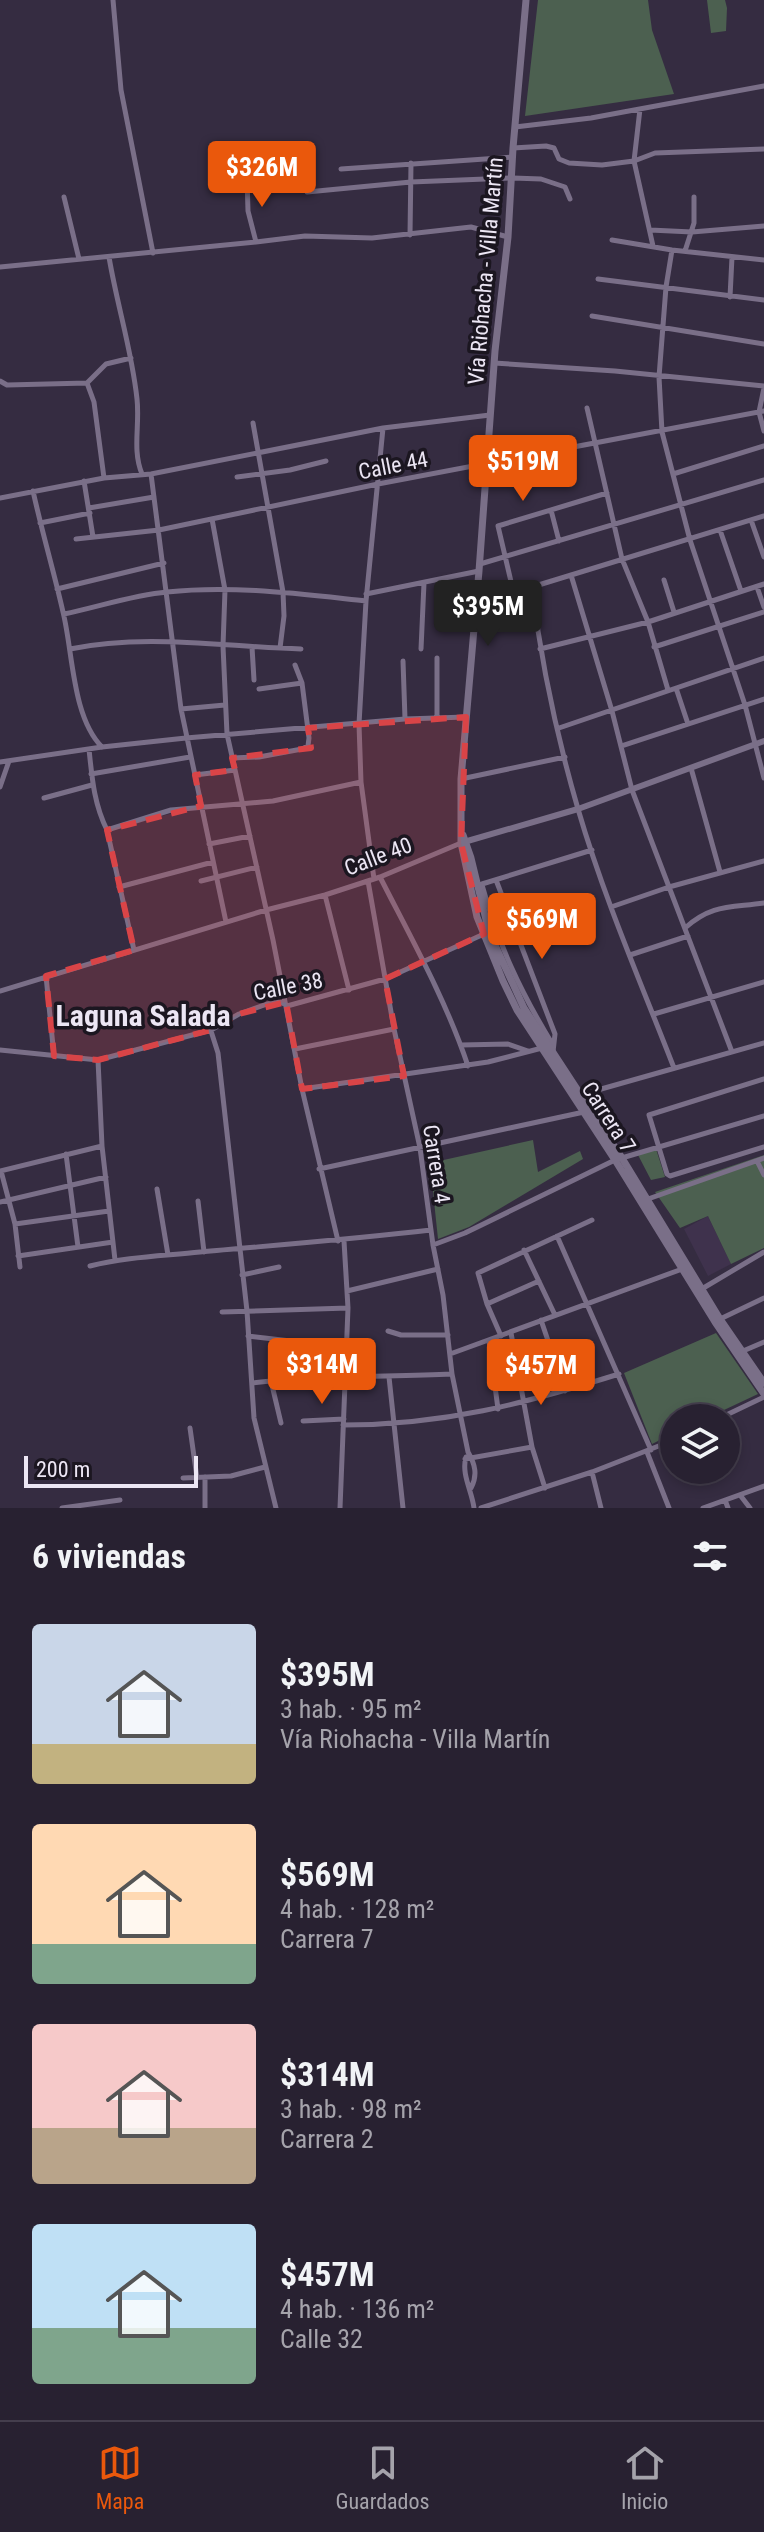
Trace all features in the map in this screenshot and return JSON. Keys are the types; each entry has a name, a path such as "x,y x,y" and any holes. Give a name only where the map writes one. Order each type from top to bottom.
{"main road":[{"name":"Vía Riohacha - Villa Martín","path":"463,842 461,779 526,0"},
{"name":"Carrera 7","path":"463,842 489,932 524,1008 554,1050 584,1112 648,1199 686,1267"},
{"name":"Carrera 7","path":"476,886 484,934 517,1010 619,1159 764,1395"},
{"name":"Carrera 7","path":"718,1320 764,1383"}],"street":[{"path":"113,0 121,90 153,253"},
{"path":"515,127 591,118 764,86"},
{"path":"640,109 634,161 653,246"},
{"path":"341,169 513,153 546,146 554,148 559,159 569,163 602,165 634,161 655,153 764,149"},
{"path":"410,235 411,163"},
{"path":"247,178 248,211 256,242"},
{"path":"307,192 411,182 513,178 541,179 562,185 570,199"},
{"path":"64,197 79,259"},
{"path":"685,251 692,232 694,197"},
{"path":"650,230 692,232 764,226"},
{"path":"0,267 305,236 372,238 471,227 508,237"},
{"path":"612,240 764,260"},
{"path":"672,250 659,377 662,432 690,540 745,705 764,778"},
{"path":"109,257 131,358 137,403 137,456 142,474"},
{"path":"730,297 732,257"},
{"path":"598,279 764,300"},
{"path":"592,316 764,344"},
{"path":"0,381 7,385 87,383 106,364 131,358"},
{"path":"494,363 615,371 764,387 764,431"},
{"path":"87,383 94,402 104,478"},
{"path":"587,408 622,559 648,622 668,690"},
{"name":"Calle 44","path":"76,539 159,530 378,484 762,411"},
{"path":"0,498 84,481 151,474 383,428 491,414"},
{"path":"253,423 283,592 280,648"},
{"name":"Carrera 4","path":"383,428 366,597 359,724 361,782 385,979 420,1148 452,1374 468,1457 476,1477 471,1488 474,1508"},
{"path":"673,474 764,446"},
{"path":"237,477 326,461"},
{"path":"151,474 181,709 226,922"},
{"path":"64,614 166,592 225,590 366,597 480,568 504,558 764,480"},
{"path":"84,481 93,537"},
{"path":"33,491 64,614 79,696 90,732 102,747"},
{"path":"513,590 498,526 607,493"},
{"path":"40,523 154,497"},
{"path":"551,510 559,541"},
{"path":"476,594 532,587 764,516"},
{"path":"212,519 225,590 223,646 227,734 287,1006 319,1169 341,1241 348,1308 340,1508"},
{"path":"751,520 764,557"},
{"path":"720,530 741,591"},
{"path":"57,589 164,563"},
{"path":"571,575 632,790 732,1052"},
{"path":"664,580 674,612"},
{"path":"421,649 424,583"},
{"path":"540,649 648,622 764,584"},
{"path":"532,587 540,649 578,809 611,907 674,1068"},
{"path":"654,647 764,610 757,587"},
{"path":"70,649 98,643 171,642 301,649"},
{"path":"252,647 254,680"},
{"path":"437,658 437,717"},
{"path":"559,728 764,658"},
{"path":"403,661 405,719"},
{"path":"232,758 259,757 308,746 302,683 295,665"},
{"path":"259,689 302,683"},
{"path":"676,688 688,724"},
{"path":"621,746 764,699"},
{"path":"181,709 225,705"},
{"path":"0,762 102,747 227,734 466,717"},
{"name":"Calle 40","path":"0,991 374,879 463,842 578,809 764,741"},
{"path":"89,749 92,785 99,814 107,830 134,950"},
{"path":"91,774 190,757"},
{"path":"461,779 565,757"},
{"path":"0,787 9,761"},
{"path":"691,768 720,872"},
{"path":"195,775 235,770"},
{"path":"107,830 171,810 273,801 361,782"},
{"path":"44,798 92,785"},
{"path":"209,844 250,836"},
{"path":"476,886 592,850"},
{"path":"611,907 669,887 764,861"},
{"path":"119,887 213,862"},
{"path":"201,881 257,867"},
{"path":"374,879 423,962 468,1066"},
{"path":"496,880 553,1028 554,1050"},
{"path":"325,895 349,990"},
{"path":"685,928 699,916 716,908 764,903"},
{"name":"Calle 38","path":"0,1050 98,1060 211,1030 239,1014 267,1004 281,1002 287,1006 385,979 484,934"},
{"path":"630,955 688,936"},
{"path":"46,976 54,1056"},
{"path":"653,1014 764,982"},
{"path":"295,1049 394,1029"},
{"path":"211,1030 218,1053 247,1311 254,1418 276,1508"},
{"path":"578,1096 764,1043"},
{"path":"461,1045 508,1044 529,1052"},
{"path":"302,1089 468,1066 543,1048"},
{"path":"98,1060 102,1146 115,1260"},
{"path":"764,1079 649,1115 667,1174 672,1176 764,1147"},
{"path":"319,1169 584,1112"},
{"path":"433,1245 465,1233 619,1159 764,1116"},
{"path":"20,1267 10,1199 0,1171 102,1146"},
{"path":"66,1154 78,1247"},
{"path":"648,1199 760,1160 764,1175"},
{"path":"0,1202 106,1177"},
{"path":"157,1189 168,1255"},
{"path":"198,1201 204,1252"},
{"path":"15,1224 109,1211"},
{"path":"501,1336 478,1273 592,1220"},
{"path":"90,1266 115,1260 341,1241 431,1230"},
{"path":"557,1236 619,1374 669,1508"},
{"path":"18,1256 113,1242"},
{"path":"524,1250 555,1315"},
{"path":"700,1290 764,1252"},
{"path":"242,1275 279,1267"},
{"path":"450,1354 686,1267"},
{"path":"347,1291 438,1269"},
{"path":"487,1304 539,1281"},
{"path":"718,1320 764,1298"},
{"path":"222,1312 348,1308"},
{"path":"541,1320 565,1391"},
{"path":"388,1331 401,1335 448,1335"},
{"path":"511,1333 532,1447 545,1488"},
{"path":"248,1336 308,1343"},
{"path":"489,1341 498,1409"},
{"path":"297,1342 298,1378"},
{"path":"743,1351 764,1342"},
{"path":"252,1383 298,1378 452,1374"},
{"path":"303,1421 393,1425 460,1417 525,1402 619,1374"},
{"path":"389,1377 403,1508"},
{"path":"271,1381 281,1423"},
{"path":"740,1408 764,1395"},
{"path":"190,1428 197,1478"},
{"path":"481,1508 660,1446"},
{"path":"468,1457 532,1447"},
{"path":"183,1478 231,1476 265,1467"},
{"path":"592,1472 601,1508"},
{"path":"205,1477 205,1508"},
{"path":"703,1508 764,1486"},
{"path":"740,1495 750,1508"},
{"path":"62,1508 120,1500"},
{"path":"725,1500 728,1508"}],"highlighted area":[{"path":"466,717 461,843 484,934 385,979 404,1076 302,1089 286,1002 239,1014 211,1030 98,1060 54,1056 46,976 134,950 107,830 201,806 195,775 235,770 232,758 311,748 308,728"}],"shaded area":[{"path":"708,1216 731,1264 708,1276 684,1229"}],"green space":[{"path":"538,0 648,0 652,30 674,94 525,116"},
{"path":"707,0 725,0 726,31 711,33"},
{"path":"533,1140 538,1172 580,1151 583,1159 469,1227 438,1239 430,1163"},
{"path":"656,1149 665,1177 651,1180 638,1155"},
{"path":"764,1155 764,1248 731,1264 708,1216 680,1228 655,1192"},
{"path":"716,1333 758,1394 737,1404 660,1404 660,1440 652,1444 624,1373"}],"district":[{"name":"Laguna Salada","path":"143,1016"}]}
